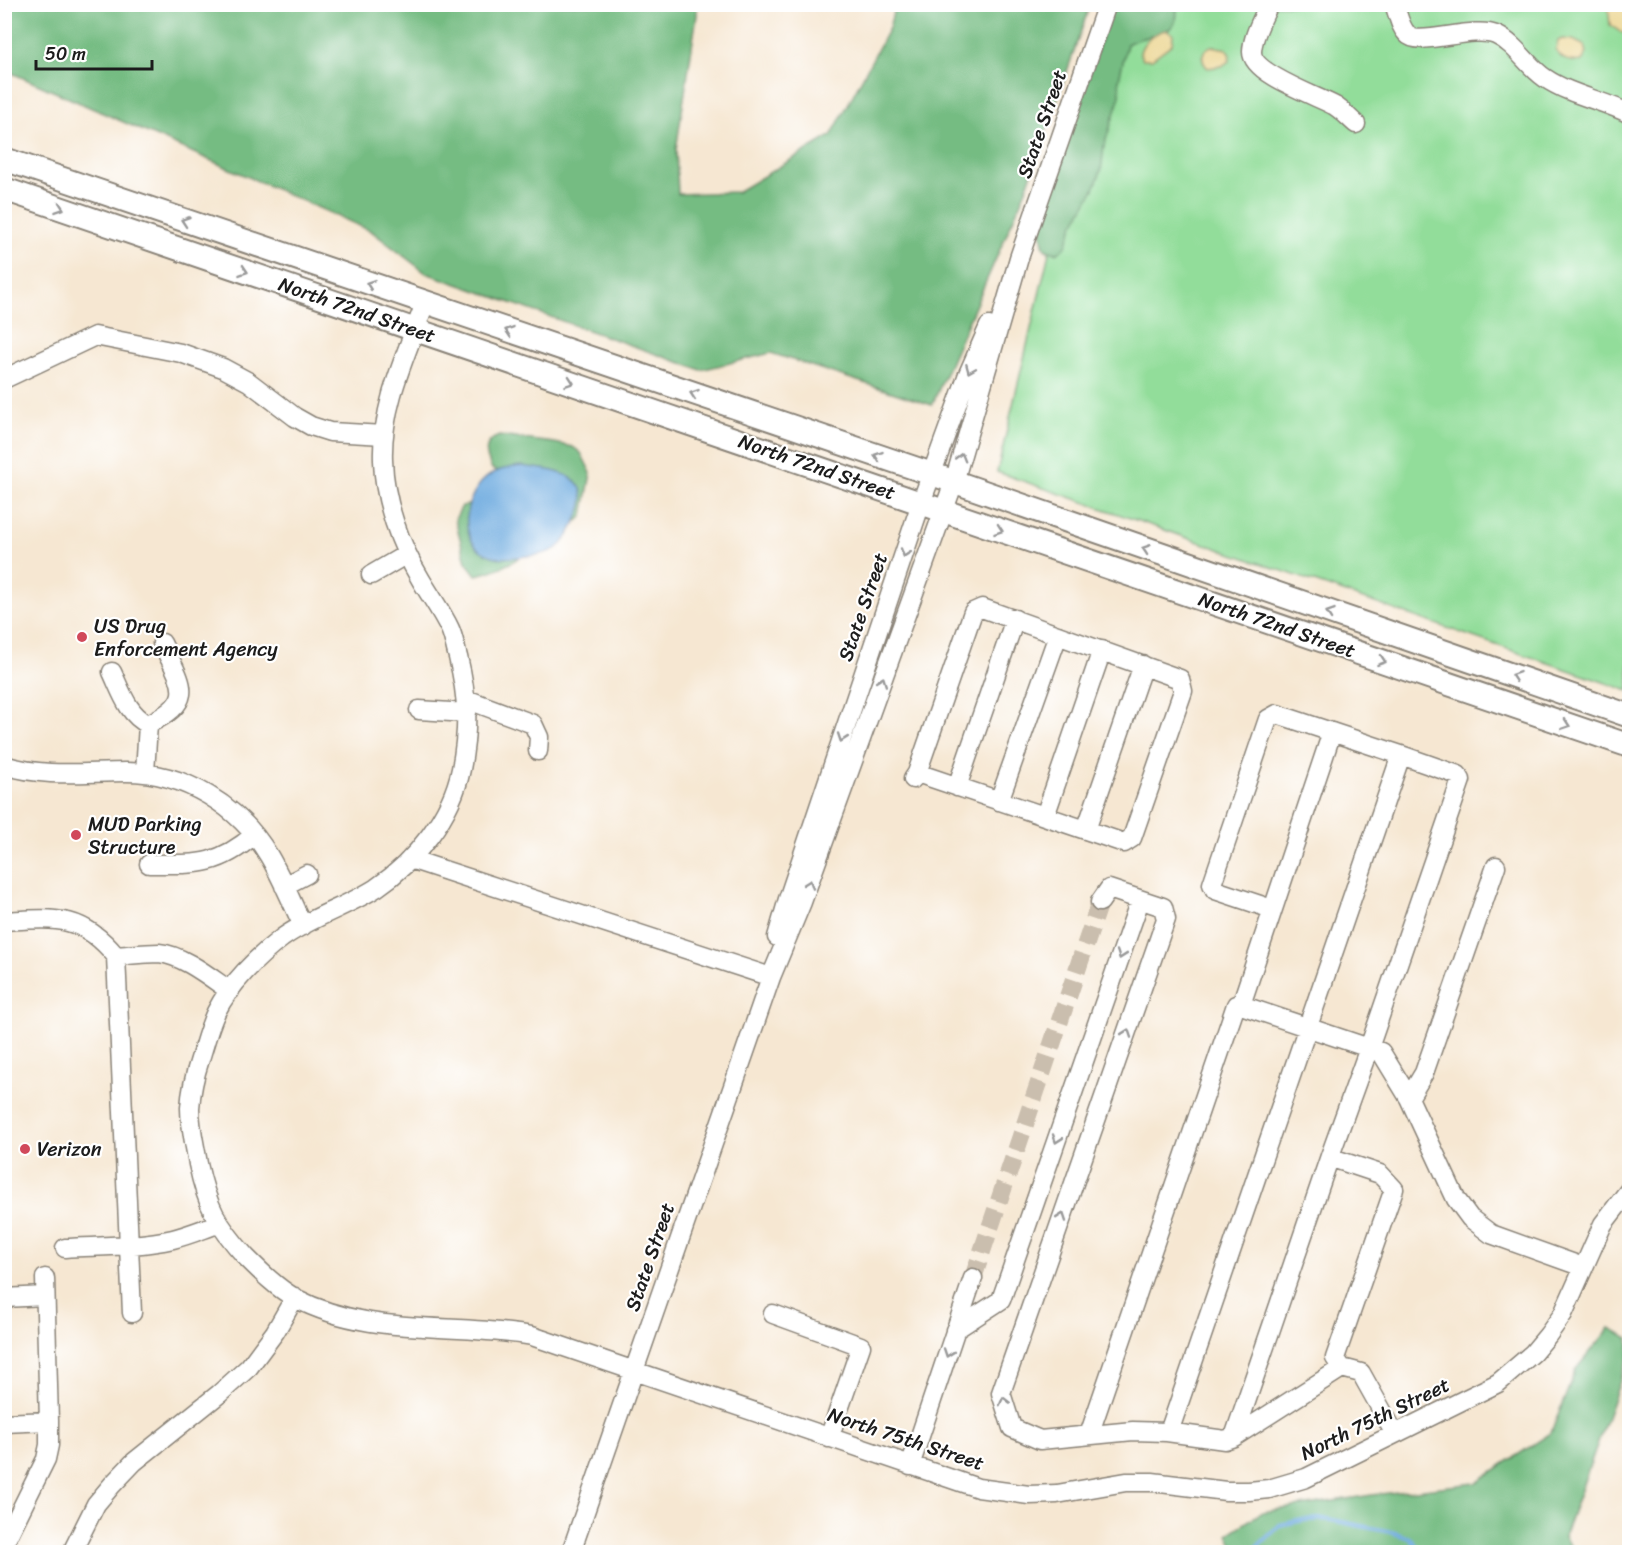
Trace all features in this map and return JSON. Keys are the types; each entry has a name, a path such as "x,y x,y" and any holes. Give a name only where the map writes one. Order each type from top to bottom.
{"main road":[{"name":"North 72nd Street","path":"4,159 932,474 1629,716"},
{"name":"North 72nd Street","path":"4,189 1629,746"}],"street":[{"name":"State Street","path":"571,1552 771,977 802,902 944,511 1019,258 1107,4"},
{"path":"1269,4 1253,44 1252,57 1255,62 1269,74 1335,106 1356,124"},
{"path":"1394,4 1405,32 1412,39 1425,40 1468,32 1497,36 1511,45 1527,63 1546,78 1629,114"},
{"name":"State Street","path":"771,977 777,939 788,899 921,503 968,374 1019,258"},
{"name":"North 75th Street","path":"425,303 384,423 382,460 394,521 406,554 452,633 466,689 467,706 460,774 439,824 396,873 374,889 284,937 258,959 230,991 217,1010 206,1037 196,1070 190,1105 192,1132 204,1195 218,1224 256,1266 294,1298 338,1315 384,1325 485,1330 532,1336 978,1488 1012,1493 1057,1494 1126,1482 1152,1482 1203,1489 1249,1491 1269,1489 1306,1478 1498,1383 1533,1353 1563,1314 1603,1224 1629,1189"},
{"path":"4,379 95,336 181,353 223,368 249,382 295,417 311,426 330,432 384,435"},
{"path":"371,575 406,554"},
{"path":"982,608 1058,634 1180,679 1184,691 1132,838 1124,843 957,787 915,776 973,612 982,608"},
{"path":"957,787 1015,620"},
{"path":"999,801 1058,634"},
{"path":"112,672 132,712 141,721 148,724 166,715 175,708 182,692 181,683 162,643"},
{"path":"1045,816 1102,650"},
{"path":"1086,830 1143,665"},
{"path":"419,710 467,706 533,724 539,737 538,751"},
{"path":"1234,1437 1461,780 1458,775 1277,714 1268,719 1212,884 1215,890 1272,909"},
{"path":"145,774 148,724"},
{"path":"1241,1005 1332,732"},
{"path":"1169,1432 1401,755"},
{"path":"4,765 31,772 62,775 128,772 156,774 182,782 207,794 231,810 269,855 303,926"},
{"path":"149,864 189,864 219,859 237,850 254,835"},
{"path":"410,859 771,977"},
{"path":"1409,1098 1424,1073 1496,866"},
{"path":"284,886 307,874"},
{"path":"1100,902 1109,889 1163,907 1166,919 1001,1393 1012,1428 1040,1440 1132,1431 1169,1432 1225,1440 1234,1437 1342,1368"},
{"path":"955,1330 1001,1300 1140,900"},
{"path":"4,921 64,920 84,927 102,939 116,956 132,1312"},
{"path":"116,956 159,953 199,970 230,991"},
{"path":"1089,1435 1236,1005 1381,1053 1409,1098 1456,1199 1475,1223 1491,1234 1583,1267"},
{"path":"1331,1153 1335,1159 1380,1174 1394,1190 1335,1358 1342,1368 1361,1373 1395,1434"},
{"path":"65,1248 129,1245 176,1239 218,1224"},
{"path":"910,1466 973,1278"},
{"path":"4,1298 45,1287 49,1421 49,1445 46,1460 4,1544"},
{"path":"72,1552 96,1504 112,1485 134,1462 249,1367 275,1332 294,1298"},
{"path":"773,1314 861,1346 829,1438"},
{"path":"4,1423 49,1421"}],"green space":[{"path":"5,4 697,5 676,150 678,194 737,192 831,136 889,28 895,5 1090,5 1026,190 932,405 771,353 701,370 426,273 371,231 5,70"},
{"path":"1113,5 1176,5 1177,16 1169,30 1127,44 1119,79 1120,96 1104,146 1101,171 1094,189 1073,226 1066,246 1057,253 1046,250 1043,244 1041,231 1044,205 1060,169 1069,128"},
{"path":"1123,5 1629,5 1629,691 997,472 1071,160"},
{"path":"499,436 555,443 573,447 581,453 591,473 583,516 578,521 572,521 492,469 486,450 487,445"},
{"path":"473,504 524,552 509,564 476,575 466,562 455,519 462,506"},
{"path":"1610,1328 1629,1338 1629,1356 1564,1537 1574,1552 1236,1552 1228,1534 1262,1512 1372,1495 1475,1483 1551,1433 1576,1369"}],"sand":[{"path":"1608,5 1629,5 1629,31 1622,33 1610,25"},
{"path":"1167,30 1173,34 1172,44 1152,59 1143,59 1140,53 1147,41 1158,32"},
{"path":"1573,40 1585,46 1587,53 1582,61 1574,62 1560,56 1556,49 1558,41"},
{"path":"1211,46 1227,49 1230,56 1229,61 1222,66 1208,68 1203,62 1203,57 1205,50"}],"water":[{"path":"521,466 545,469 568,476 577,482 582,491 583,502 571,530 558,547 537,555 510,558 492,556 480,550 473,542 468,531 468,508 472,496 487,477 507,468"}],"waterway":[{"path":"1252,1552 1280,1525 1303,1520 1327,1519 1410,1538 1421,1552"}],"tunnel":[{"path":"973,1278 1100,902"}],"place":[{"name":"US Drug Enforcement Agency","path":"82,637"},
{"name":"MUD Parking Structure","path":"76,835"},
{"name":"Verizon","path":"25,1149"}]}
